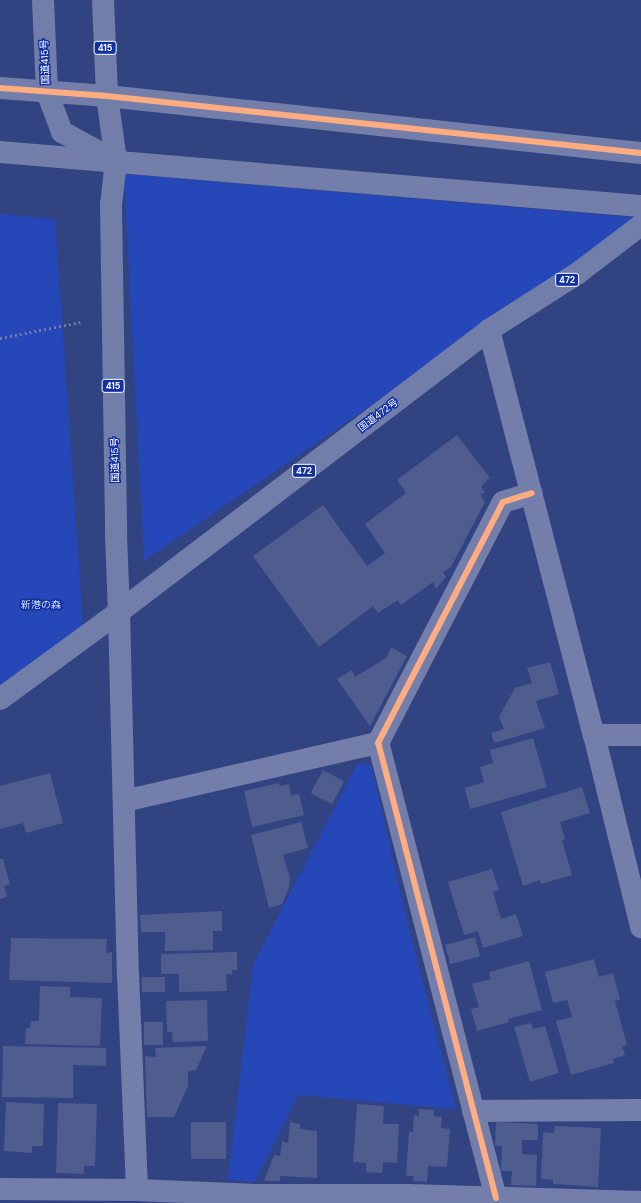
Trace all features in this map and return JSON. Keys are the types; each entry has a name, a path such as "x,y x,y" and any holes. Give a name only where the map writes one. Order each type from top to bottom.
{"highway":[{"name":"国道415号","path":"43,0 47,92 62,132 116,161"},
{"name":"国道415号","path":"103,0 107,96 116,161 111,205 111,252 119,612"},
{"name":"国道472号","path":"119,612 489,330 578,273 641,225"},
{"path":"0,699 119,612"}],"street":[{"path":"0,88 107,96 641,153"},
{"path":"0,152 571,202 641,206"},
{"path":"489,330 594,735 641,927"},
{"path":"496,1198 378,744 503,502 532,494"},
{"path":"119,612 137,1190"},
{"path":"594,735 641,736"},
{"path":"124,801 378,744"},
{"path":"473,1111 641,1110"},
{"path":"0,1189 62,1196 137,1190 258,1199 408,1195 641,1202"}],"path":[{"path":"0,338 81,322"}],"green space":[{"path":"124,174 641,218 641,221 144,561"},
{"name":"新港の森","path":"0,214 55,219 83,625 0,685"},
{"path":"357,764 371,765 408,925 456,1109 298,1095 255,1182 228,1180 253,965"}],"building":[{"path":"457,435 490,478 481,486 485,493 480,494 485,502 451,567 443,572 446,577 436,589 433,582 401,605 398,600 378,613 373,606 319,647 253,556 323,505 367,566 385,553 365,524 406,493 397,480"},
{"path":"391,647 407,656 370,726 337,679 352,670 355,677 386,658"},
{"path":"550,662 559,694 536,701 545,728 494,743 491,733 504,729 499,717 515,688 532,683 527,668"},
{"path":"533,738 547,787 470,809 465,788 484,782 480,767 493,763 490,750"},
{"path":"323,770 344,781 332,804 311,793"},
{"path":"50,773 63,823 26,833 23,823 0,829 0,786"},
{"path":"279,783 280,786 289,784 291,796 299,794 304,815 252,827 244,791"},
{"path":"582,787 590,813 560,822 565,839 562,840 572,875 541,884 540,880 523,886 501,812"},
{"path":"301,822 308,848 283,855 290,878 289,888 282,904 269,908 251,835"},
{"path":"0,859 3,859 10,884 4,886 7,897 0,899"},
{"path":"492,869 499,890 493,892 501,919 516,914 523,936 483,948 478,931 464,935 448,882"},
{"path":"222,911 222,931 213,931 213,950 165,951 165,932 141,932 140,915"},
{"path":"475,937 480,956 450,964 445,945"},
{"path":"11,938 107,939 106,953 112,952 112,983 9,980"},
{"path":"237,952 237,970 232,970 232,974 226,974 227,991 179,992 179,974 161,974 161,954"},
{"path":"594,959 599,977 613,973 620,999 615,1001 627,1045 622,1046 625,1055 613,1059 614,1063 571,1075 556,1021 572,1017 567,1000 553,1003 545,972"},
{"path":"529,961 542,1010 508,1019 509,1022 477,1031 471,1009 479,1007 472,984 491,979 489,972"},
{"path":"142,977 165,977 165,992 142,992"},
{"path":"40,986 70,987 70,997 102,998 100,1046 25,1044 26,1028 30,1028 31,1021 39,1021"},
{"path":"207,1000 208,1041 173,1042 172,1032 167,1032 166,1001"},
{"path":"144,1022 163,1022 163,1045 144,1045"},
{"path":"531,1023 533,1029 545,1026 559,1073 530,1082 514,1027"},
{"path":"3,1046 106,1048 106,1066 73,1065 73,1098 2,1097"},
{"path":"207,1046 196,1070 188,1071 188,1086 174,1117 147,1117 145,1056 156,1057 155,1048"},
{"path":"6,1102 44,1104 43,1146 32,1146 32,1153 4,1151"},
{"path":"58,1103 97,1104 95,1166 84,1166 84,1174 56,1173"},
{"path":"357,1104 384,1106 383,1124 399,1124 397,1163 383,1162 382,1173 366,1172 366,1163 353,1162"},
{"path":"419,1109 434,1110 434,1116 442,1117 441,1128 450,1129 447,1167 428,1166 427,1182 413,1181 414,1176 406,1176 409,1132 413,1132 414,1115 419,1116"},
{"path":"191,1122 226,1122 226,1159 191,1159"},
{"path":"290,1122 300,1124 300,1129 317,1131 317,1178 280,1176 280,1181 264,1181 274,1155 280,1156 282,1141 288,1143"},
{"path":"496,1122 538,1124 538,1140 522,1140 522,1154 537,1155 536,1186 511,1185 512,1171 501,1171 502,1146 495,1146"},
{"path":"555,1126 601,1128 598,1187 553,1184 553,1180 541,1179 543,1132 554,1133"}],"cycle path":[{"path":"0,88 107,96 641,153"},
{"path":"496,1198 378,743 503,502 532,493"}]}
